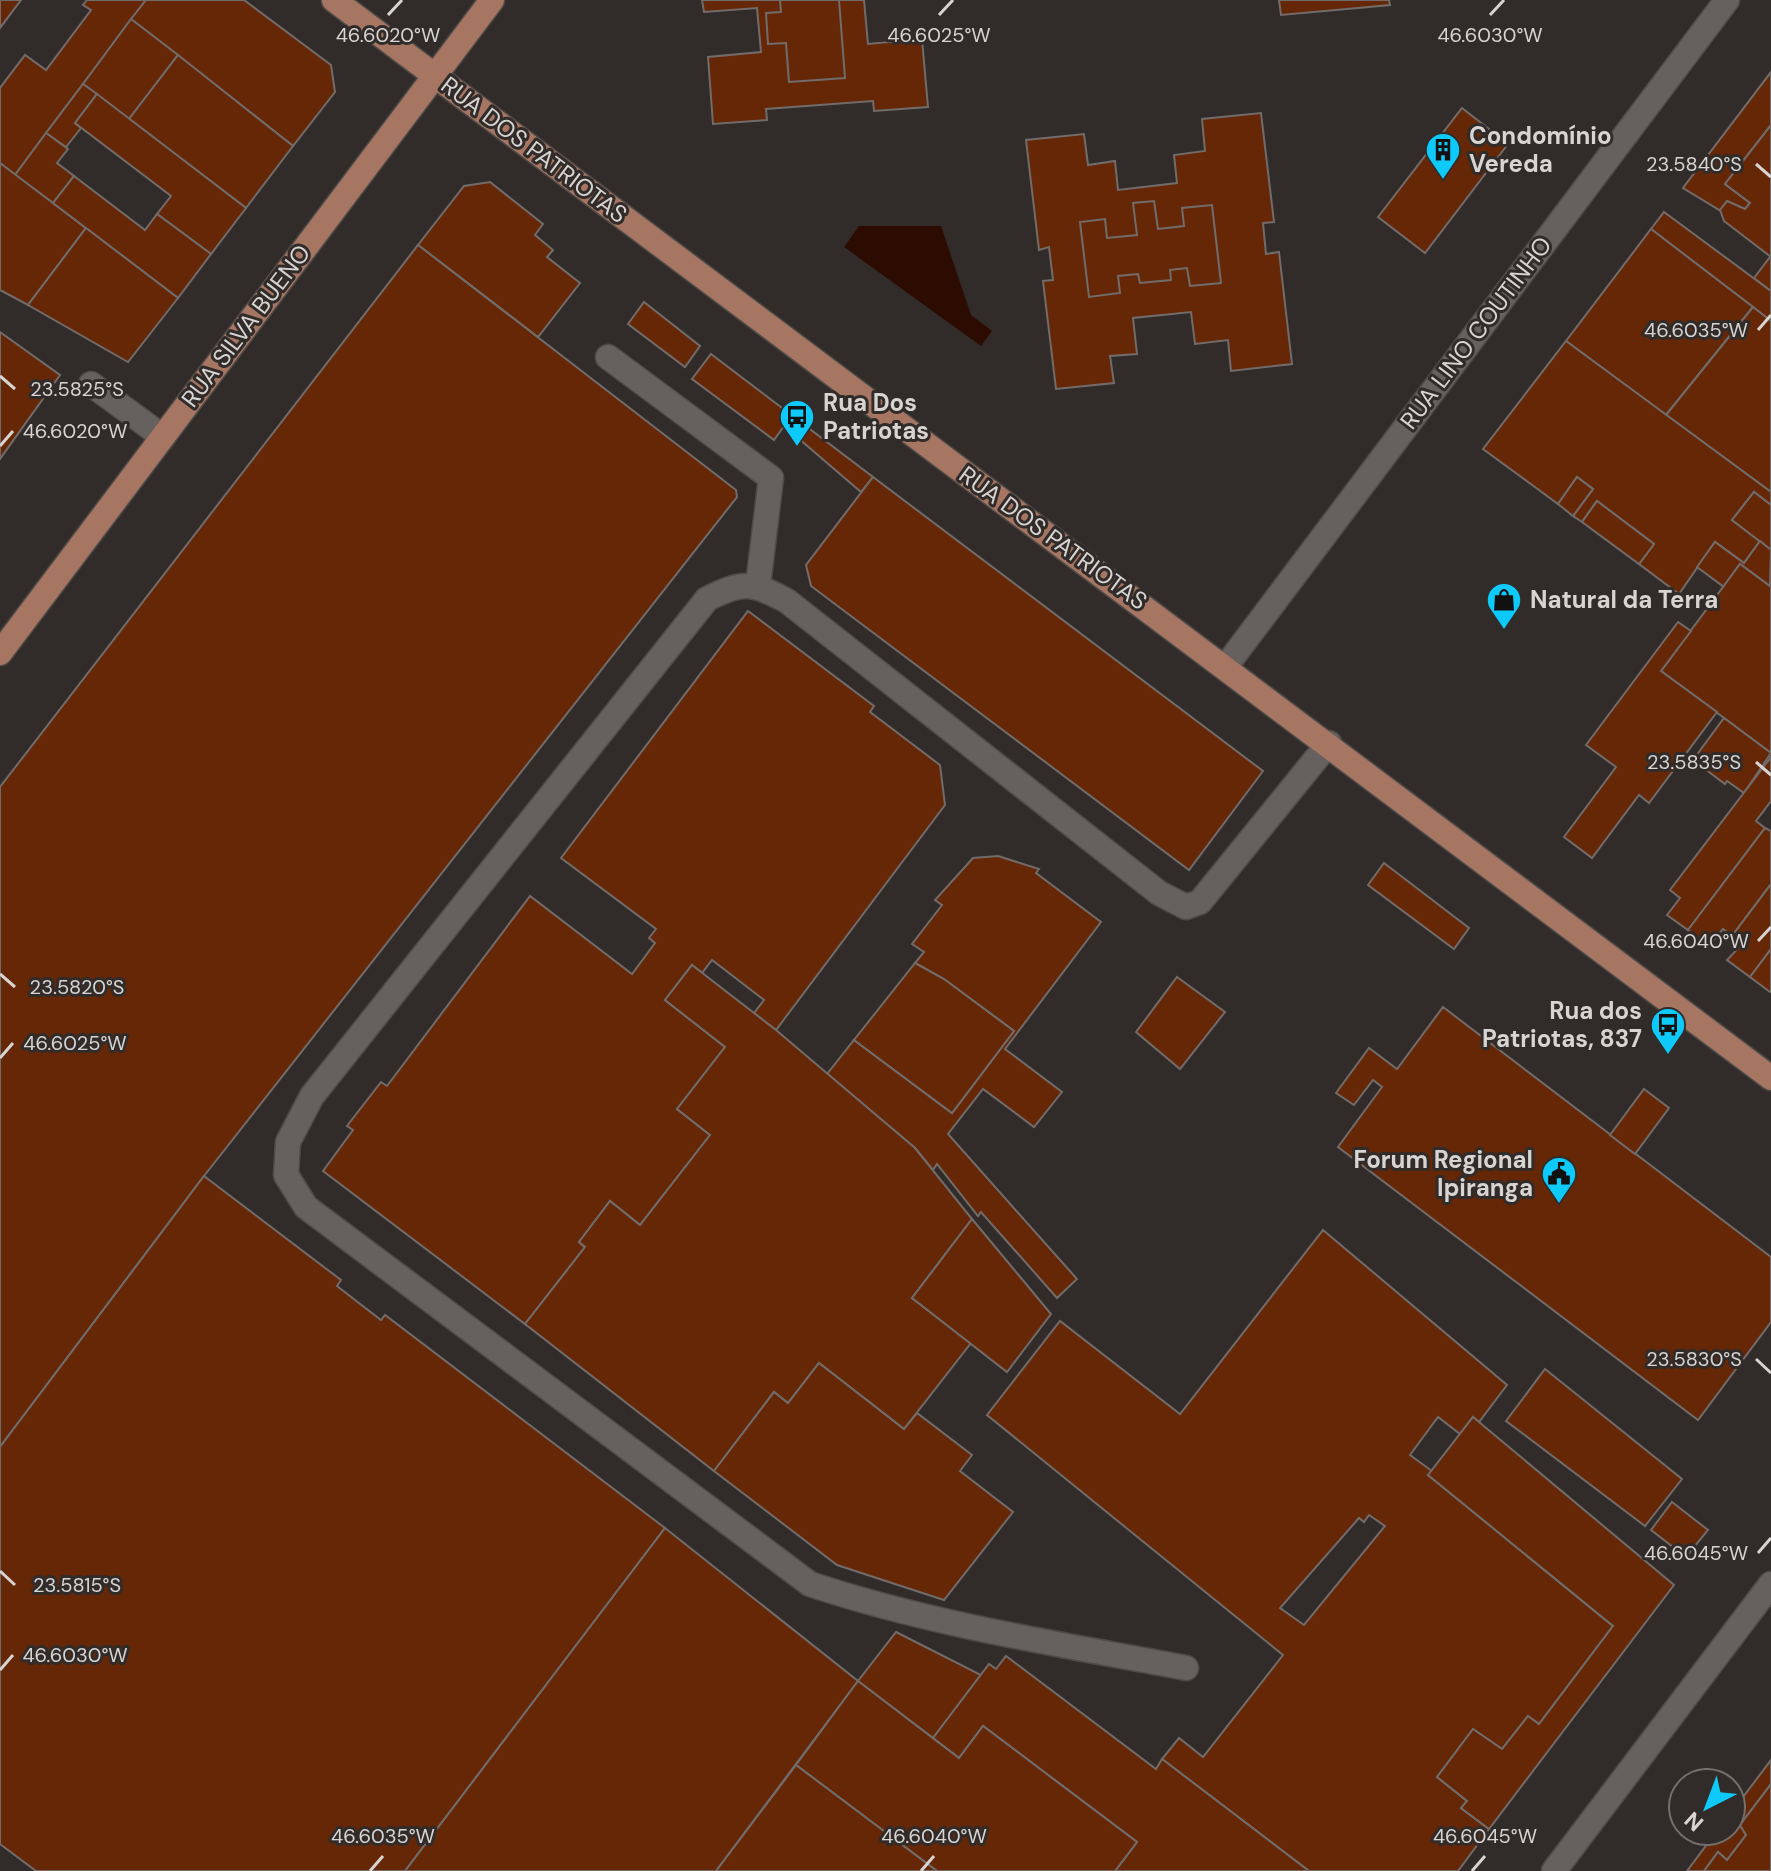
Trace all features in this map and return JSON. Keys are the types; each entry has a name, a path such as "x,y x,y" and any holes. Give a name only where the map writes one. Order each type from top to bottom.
{"main road":[{"name":"RUA DOS PATRIOTAS","path":"334,0 838,380 1329,743 1771,1078"},
{"name":"RUA SILVA BUENO","path":"0,653 492,0"}],"street":[{"name":"RUA LINO COUTINHO","path":"1226,666 1727,0"},
{"path":"608,357 771,478 758,585"},
{"path":"91,384 163,437"},
{"path":"1186,1668 951,1624 872,1605 810,1584 306,1207 286,1175 288,1142 312,1096 707,599 732,586 758,585 787,601 1159,893 1186,907 1200,902 1329,743"},
{"path":"1554,1871 1771,1584"}],"shaded area":[{"path":"859,226 941,226 971,315 992,331 981,346 844,247"}],"building":[{"path":"0,0 21,0 0,28"},
{"path":"87,0 146,0 15,175 0,163 0,88 25,55 46,70 91,10 83,5"},
{"path":"146,0 244,0 331,65 335,92 293,146 131,19"},
{"path":"702,0 864,0 868,44 922,39 928,107 874,111 873,101 766,109 767,120 713,124 708,57 761,52 757,8 704,12"},
{"path":"780,0 839,0 845,78 789,82 786,43 768,44 766,13 781,12"},
{"path":"1279,0 1389,0 1390,5 1281,15"},
{"path":"131,19 178,55 129,119 83,84"},
{"path":"178,55 293,146 246,208 129,119"},
{"path":"1771,72 1771,125 1725,184 1750,203 1745,209 1727,201 1721,211 1683,188"},
{"path":"83,84 97,94 75,123 81,128 66,147 46,133"},
{"path":"97,94 246,208 211,254 157,214 171,196 75,123"},
{"name":"Condomínio Vereda","path":"1462,108 1508,144 1425,253 1378,217"},
{"path":"1261,113 1274,222 1263,223 1266,254 1279,252 1292,364 1231,371 1228,340 1195,344 1191,312 1133,318 1137,354 1110,356 1114,383 1056,389 1043,281 1053,280 1049,247 1039,250 1026,140 1084,134 1088,165 1115,161 1118,190 1177,183 1174,155 1205,151 1202,119"},
{"path":"1771,125 1771,257 1724,221 1720,210 1727,201 1745,209 1750,203 1725,184"},
{"path":"46,133 68,149 57,163 74,176 53,203 15,175"},
{"path":"0,163 86,228 28,305 0,290"},
{"path":"74,176 145,230 157,214 211,254 178,298 53,203"},
{"path":"490,182 543,224 535,235 553,250 547,257 580,283 538,337 418,245 464,186"},
{"path":"1154,201 1158,229 1184,226 1182,208 1212,205 1221,283 1190,286 1187,268 1170,270 1171,280 1140,283 1138,274 1118,276 1120,293 1089,297 1080,222 1105,219 1107,238 1137,235 1133,203"},
{"path":"1664,212 1771,291 1771,321 1651,229"},
{"path":"86,228 178,298 128,362 28,305"},
{"path":"1651,229 1753,307 1666,415 1566,341"},
{"path":"418,245 736,490 737,497 204,1176 0,1447 0,787"},
{"path":"1771,257 1771,291 1754,278"},
{"path":"644,302 700,346 685,367 628,324"},
{"path":"1753,307 1771,321 1771,492 1666,415"},
{"path":"0,332 60,375 0,459"},
{"path":"1566,341 1771,492 1771,505 1754,492 1732,520 1760,541 1744,563 1715,542 1679,594 1639,564 1654,544 1597,501 1582,522 1573,516 1593,489 1577,477 1558,504 1483,449"},
{"path":"711,354 873,477 861,492 784,426 774,440 692,379"},
{"path":"873,477 1263,771 1189,870 811,586 806,565"},
{"path":"1577,477 1593,489 1573,516 1558,504"},
{"path":"1754,492 1771,505 1771,550 1732,520"},
{"path":"1597,501 1654,544 1639,564 1582,522"},
{"path":"1760,541 1771,550 1770,586 1740,564 1724,587 1697,567 1715,542 1744,563"},
{"path":"1740,564 1771,587 1771,753 1661,671"},
{"path":"748,611 874,706 870,712 940,765 945,805 776,1030 754,1013 764,1000 712,960 702,973 692,965 665,1000 725,1047 677,1109 710,1135 640,1225 610,1201 579,1242 585,1247 525,1324 323,1171 353,1130 347,1126 381,1082 387,1086 530,896 632,974 655,943 649,938 656,929 561,858"},
{"path":"1678,622 1691,631 1661,671 1717,712 1649,803 1639,795 1592,858 1564,837 1616,767 1586,745"},
{"path":"1724,718 1771,753 1744,793 1727,781 1725,784 1693,760"},
{"path":"1771,757 1771,801 1756,821 1765,828 1688,930 1667,915 1680,898 1670,890"},
{"path":"1765,828 1771,831 1771,884 1732,936 1723,929 1709,946 1688,930"},
{"path":"998,856 1039,869 1036,873 1101,922 1005,1049 1062,1092 1034,1127 983,1089 948,1134 1077,1279 1057,1298 981,1212 978,1216 937,1164 933,1170 915,1148 827,1074 854,1040 952,1113 1014,1031 944,979 915,963 924,952 912,944 942,905 935,900 973,858"},
{"path":"1384,863 1469,928 1454,949 1368,885"},
{"path":"1771,884 1771,949 1750,977 1727,960 1743,943 1732,936"},
{"path":"1771,949 1771,991 1770,992 1750,977"},
{"path":"915,963 944,979 1014,1031 952,1113 854,1040"},
{"path":"692,965 776,1030 915,1148 972,1219 912,1298 971,1343 904,1429 819,1363 788,1403 774,1392 714,1471 525,1324 585,1247 579,1242 610,1201 640,1225 710,1135 677,1109 725,1047 665,1000"},
{"path":"1177,977 1225,1012 1180,1069 1136,1032"},
{"name":"Forum Regional Ipiranga","path":"1443,1007 1771,1257 1771,1322 1698,1420 1338,1147 1382,1087 1373,1080 1354,1105 1336,1093 1369,1048 1397,1069"},
{"path":"1644,1089 1669,1108 1635,1154 1610,1135"},
{"path":"204,1176 341,1280 337,1286 381,1320 385,1315 665,1528 405,1871 36,1871 0,1844 0,1447"},
{"path":"972,1219 1051,1314 1007,1372 912,1298"},
{"path":"1323,1230 1507,1385 1479,1422 1473,1417 1460,1434 1438,1417 1410,1455 1432,1471 1428,1475 1613,1626 1539,1724 1528,1716 1502,1749 1473,1729 1437,1777 1467,1801 1461,1808 1489,1829 1458,1871 1309,1871 1162,1759 1179,1738 1203,1757 1283,1655 987,1415 1060,1321 1180,1414","holes":["1369,1515 1385,1526 1304,1625 1280,1608 1359,1518 1364,1522"]},
{"path":"819,1363 904,1429 917,1413 972,1455 960,1471 1013,1512 944,1600 837,1565 714,1471 774,1392 788,1403"},
{"path":"1545,1369 1682,1479 1645,1526 1506,1421"},
{"path":"1473,1417 1674,1585 1489,1829 1461,1808 1467,1801 1437,1777 1473,1729 1502,1749 1528,1716 1539,1724 1613,1626 1428,1475"},
{"path":"1672,1502 1708,1530 1686,1557 1651,1530"},
{"path":"665,1528 858,1681 716,1871 405,1871"},
{"path":"896,1632 981,1675 933,1738 858,1681"},
{"path":"1006,1656 1156,1769 1162,1759 1309,1871 1115,1871 1137,1842 983,1726 959,1758 933,1738 989,1664 996,1669"},
{"path":"858,1681 959,1758 983,1726 1137,1842 1115,1871 937,1871 796,1765"},
{"path":"1771,1760 1771,1784 1747,1816 1747,1792"},
{"path":"796,1765 937,1871 716,1871"},
{"path":"1771,1784 1771,1871 1704,1871 1718,1852 1727,1860 1737,1847 1747,1847 1747,1816"},
{"path":"1705,1847 1737,1847 1727,1860 1718,1852 1704,1871 1687,1871"}],"place":[{"name":"Condomínio Vereda","path":"1443,181"},
{"name":"Rua Dos Patriotas","path":"797,448"},
{"name":"Natural da Terra","path":"1504,631"},
{"name":"Rua dos Patriotas, 837","path":"1668,1056"},
{"name":"Forum Regional Ipiranga","path":"1559,1205"}]}
